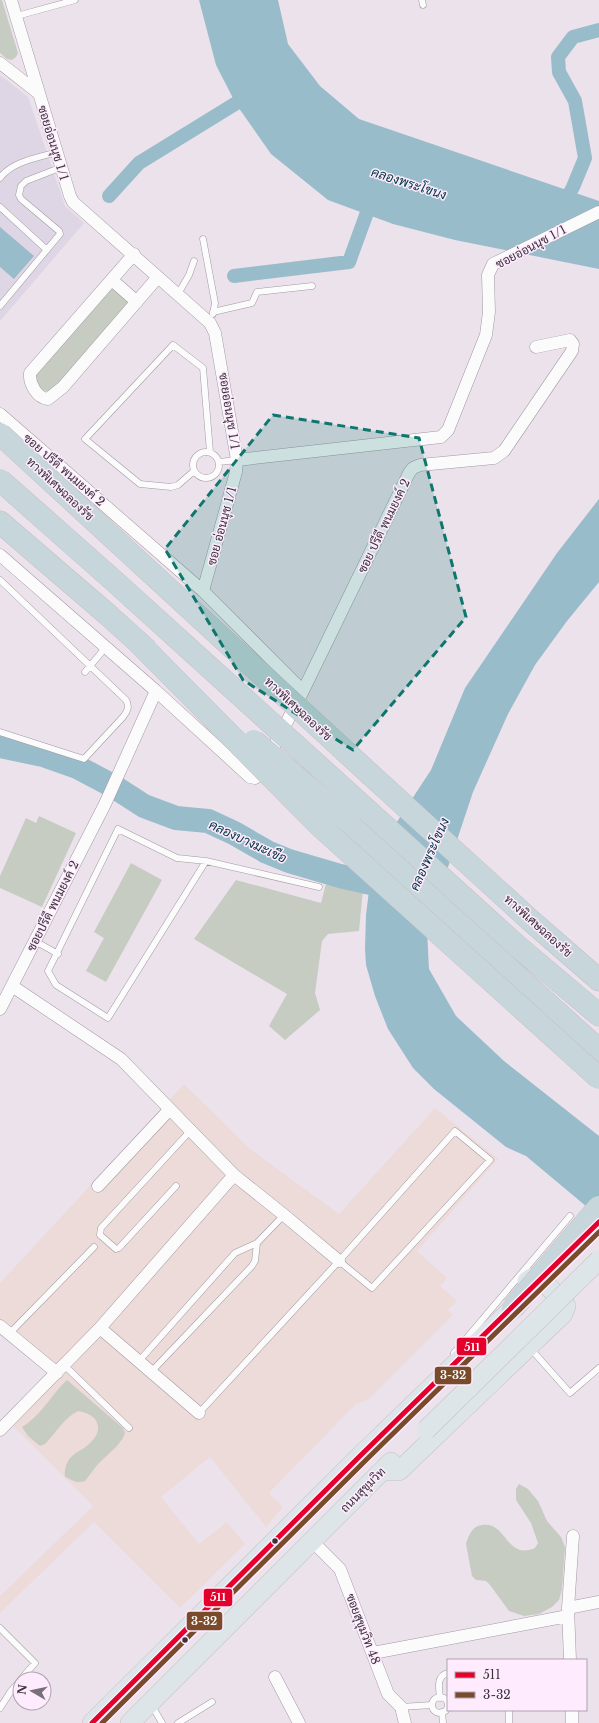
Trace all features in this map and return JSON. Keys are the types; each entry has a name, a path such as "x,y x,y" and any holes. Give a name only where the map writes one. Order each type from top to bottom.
{"highway":[{"name":"ทางพิเศษฉลองรัช","path":"0,434 530,920 599,980"},
{"path":"0,480 114,580 516,945 599,1016"},
{"path":"0,522 107,614 136,641 320,826 599,1078"},
{"path":"136,641 349,822 506,967 599,1050"},
{"path":"530,920 599,963"},
{"path":"513,1308 599,1207"}],"main road":[{"path":"92,1723 361,1455 513,1308 599,1222"},
{"name":"ถนนสุขุมวิท","path":"130,1723 382,1471 426,1430 599,1260"},
{"path":"361,1455 371,1434 531,1278 539,1276 566,1306 563,1314 399,1471 382,1471"}],"street":[{"name":"ซอยอ่อนนุช 1/1","path":"11,0 37,92 73,202 178,294 212,317 237,460 441,437 444,435 448,430 486,335 489,312 488,275 493,264 599,212"},
{"path":"0,63 37,92"},
{"path":"134,254 30,373 29,379 31,386 44,399 52,397 63,387 158,277"},
{"path":"112,280 137,302"},
{"name":"ซอย ปรีดี พนมยงค์ 2","path":"0,555 156,691 250,777 255,778 303,691 409,473 413,468 420,465 494,458 504,451 572,351 573,344 570,340 536,347"},
{"name":"ซอย ปรีดี พนมยงค์ 2","path":"0,414 203,591 303,691"},
{"name":"ซอย อ่อนนุช 1/1","path":"203,591 232,487 237,460"},
{"name":"ซอยปรีดี พนมยงค์ 2","path":"0,1009 105,804 156,691"},
{"path":"12,986 121,1059 234,1175 339,1261"},
{"path":"98,1186 170,1109"},
{"path":"2,1424 60,1369 100,1328 234,1175"},
{"path":"100,1328 199,1413"},
{"path":"5,1330 60,1369"},
{"path":"570,1659 568,1612 573,1536"},
{"name":"ซอยสุขุมวิท 48","path":"312,1541 340,1569 388,1694 400,1707 405,1723"},
{"path":"373,1653 568,1612 599,1602"},
{"path":"275,1677 299,1723"},
{"path":"572,1711 572,1723"}],"lane":[{"path":"16,16 75,0"},
{"path":"0,178 14,166 57,152"},
{"path":"0,306 60,235 60,232 21,199 19,191 21,186 26,181 62,167"},
{"path":"0,207 47,250"},
{"path":"203,239 215,303 212,317"},
{"path":"178,294 189,275 194,261"},
{"path":"212,317 252,303 257,292 312,286"},
{"path":"194,471 178,485 140,484 85,439 173,345 203,368 210,452"},
{"path":"201,452 210,452 218,458 218,470 216,474 209,478 200,477 194,471 192,463 194,458 201,452"},
{"path":"219,462 237,460"},
{"path":"0,580 126,700 128,708 123,717 85,759 80,759 0,732"},
{"path":"85,672 106,647"},
{"path":"206,861 108,1018 56,985 48,971 58,954 118,829 177,858 206,861 319,887"},
{"path":"35,941 58,954"},
{"path":"176,1186 119,1248 116,1249 100,1235 99,1232 101,1228 191,1130"},
{"path":"199,1413 339,1261 455,1131 490,1160 372,1288 339,1261"},
{"path":"139,1361 235,1253 257,1243 284,1215"},
{"path":"449,1359 570,1216"},
{"path":"151,1372 252,1266 256,1261 257,1243"},
{"path":"5,1330 94,1247"},
{"path":"528,1346 570,1393 599,1368"},
{"path":"60,1369 129,1428"},
{"path":"0,1628 35,1663 28,1671"},
{"path":"440,1698 439,1680 443,1675 447,1673"},
{"path":"0,1708 12,1690"},
{"path":"440,1698 446,1701 447,1705 446,1710 442,1712 435,1711 432,1705 434,1700 440,1698"},
{"path":"151,1702 162,1723"},
{"path":"178,1723 212,1702"},
{"path":"400,1707 432,1705"},
{"path":"509,1711 509,1723"},
{"path":"442,1712 443,1723"}],"highlighted area":[{"path":"273,415 419,438 466,617 353,750 243,680 165,549"}],"shaded area":[{"path":"0,0 2,0 18,53 12,60 7,59 0,53"},
{"path":"0,75 28,97 65,206 84,223 0,321"},
{"path":"112,286 133,301 54,390 46,391 42,389 36,384 36,375"},
{"path":"39,816 76,833 42,907 0,888 0,876 26,818 36,823"},
{"path":"131,863 162,880 106,982 86,971 104,938 94,932"},
{"path":"236,880 321,903 327,880 363,889 359,931 328,934 322,941 315,993 320,1010 285,1040 269,1026 287,994 194,939"},
{"path":"184,1084 249,1148 339,1214 435,1108 498,1159 417,1251 447,1278 440,1286 457,1301 448,1310 453,1315 368,1400 356,1404 269,1493 283,1507 266,1527 210,1457 161,1497 199,1544 227,1522 245,1544 180,1608 94,1522 0,1613 0,1596 93,1506 5,1418 48,1374 0,1333 0,1283"},
{"path":"67,1380 123,1428 125,1433 117,1446 98,1464 85,1481 81,1482 76,1482 65,1477 65,1469 71,1457 87,1446 94,1439 97,1433 97,1423 91,1415 78,1411 73,1414 45,1444 40,1446 28,1436 22,1427 41,1411"},
{"path":"519,1484 528,1489 538,1501 547,1521 561,1537 565,1547 562,1589 559,1600 552,1607 539,1614 524,1616 509,1611 486,1581 476,1580 472,1576 466,1544 473,1529 478,1526 486,1525 497,1529 510,1543 520,1550 535,1548 538,1543 531,1523 516,1500 516,1489"}],"water":[{"name":"คลองพระโขนง","path":"199,0 278,0 288,44 320,86 359,119 599,201 599,269 455,240 393,224 328,200 271,154 236,104 216,65"},
{"path":"0,227 34,256 14,279 0,267"},
{"name":"คลองพระโขนง","path":"599,499 599,582 567,621 535,665 508,714 473,792 427,930 429,969 456,1016 504,1061 599,1136 599,1217 526,1156 506,1147 434,1089 413,1068 388,1029 375,996 366,965 365,948 366,915 370,882 387,837 431,770 465,688 557,553"}],"waterway":[{"path":"562,207 573,187 585,158 575,101 559,72 558,57 573,37 599,30"},
{"path":"109,196 139,163 251,94"},
{"path":"234,276 349,262 373,196"},
{"name":"คลองบางมะเขือ","path":"0,746 43,755 77,767 113,786 144,806 176,818 208,821 234,833 267,852 289,861 340,876 397,889"}],"transit line":[{"name":"511","path":"92,1723 361,1455 599,1222"},
{"name":"3-32","path":"102,1723 366,1460 599,1232"}]}
